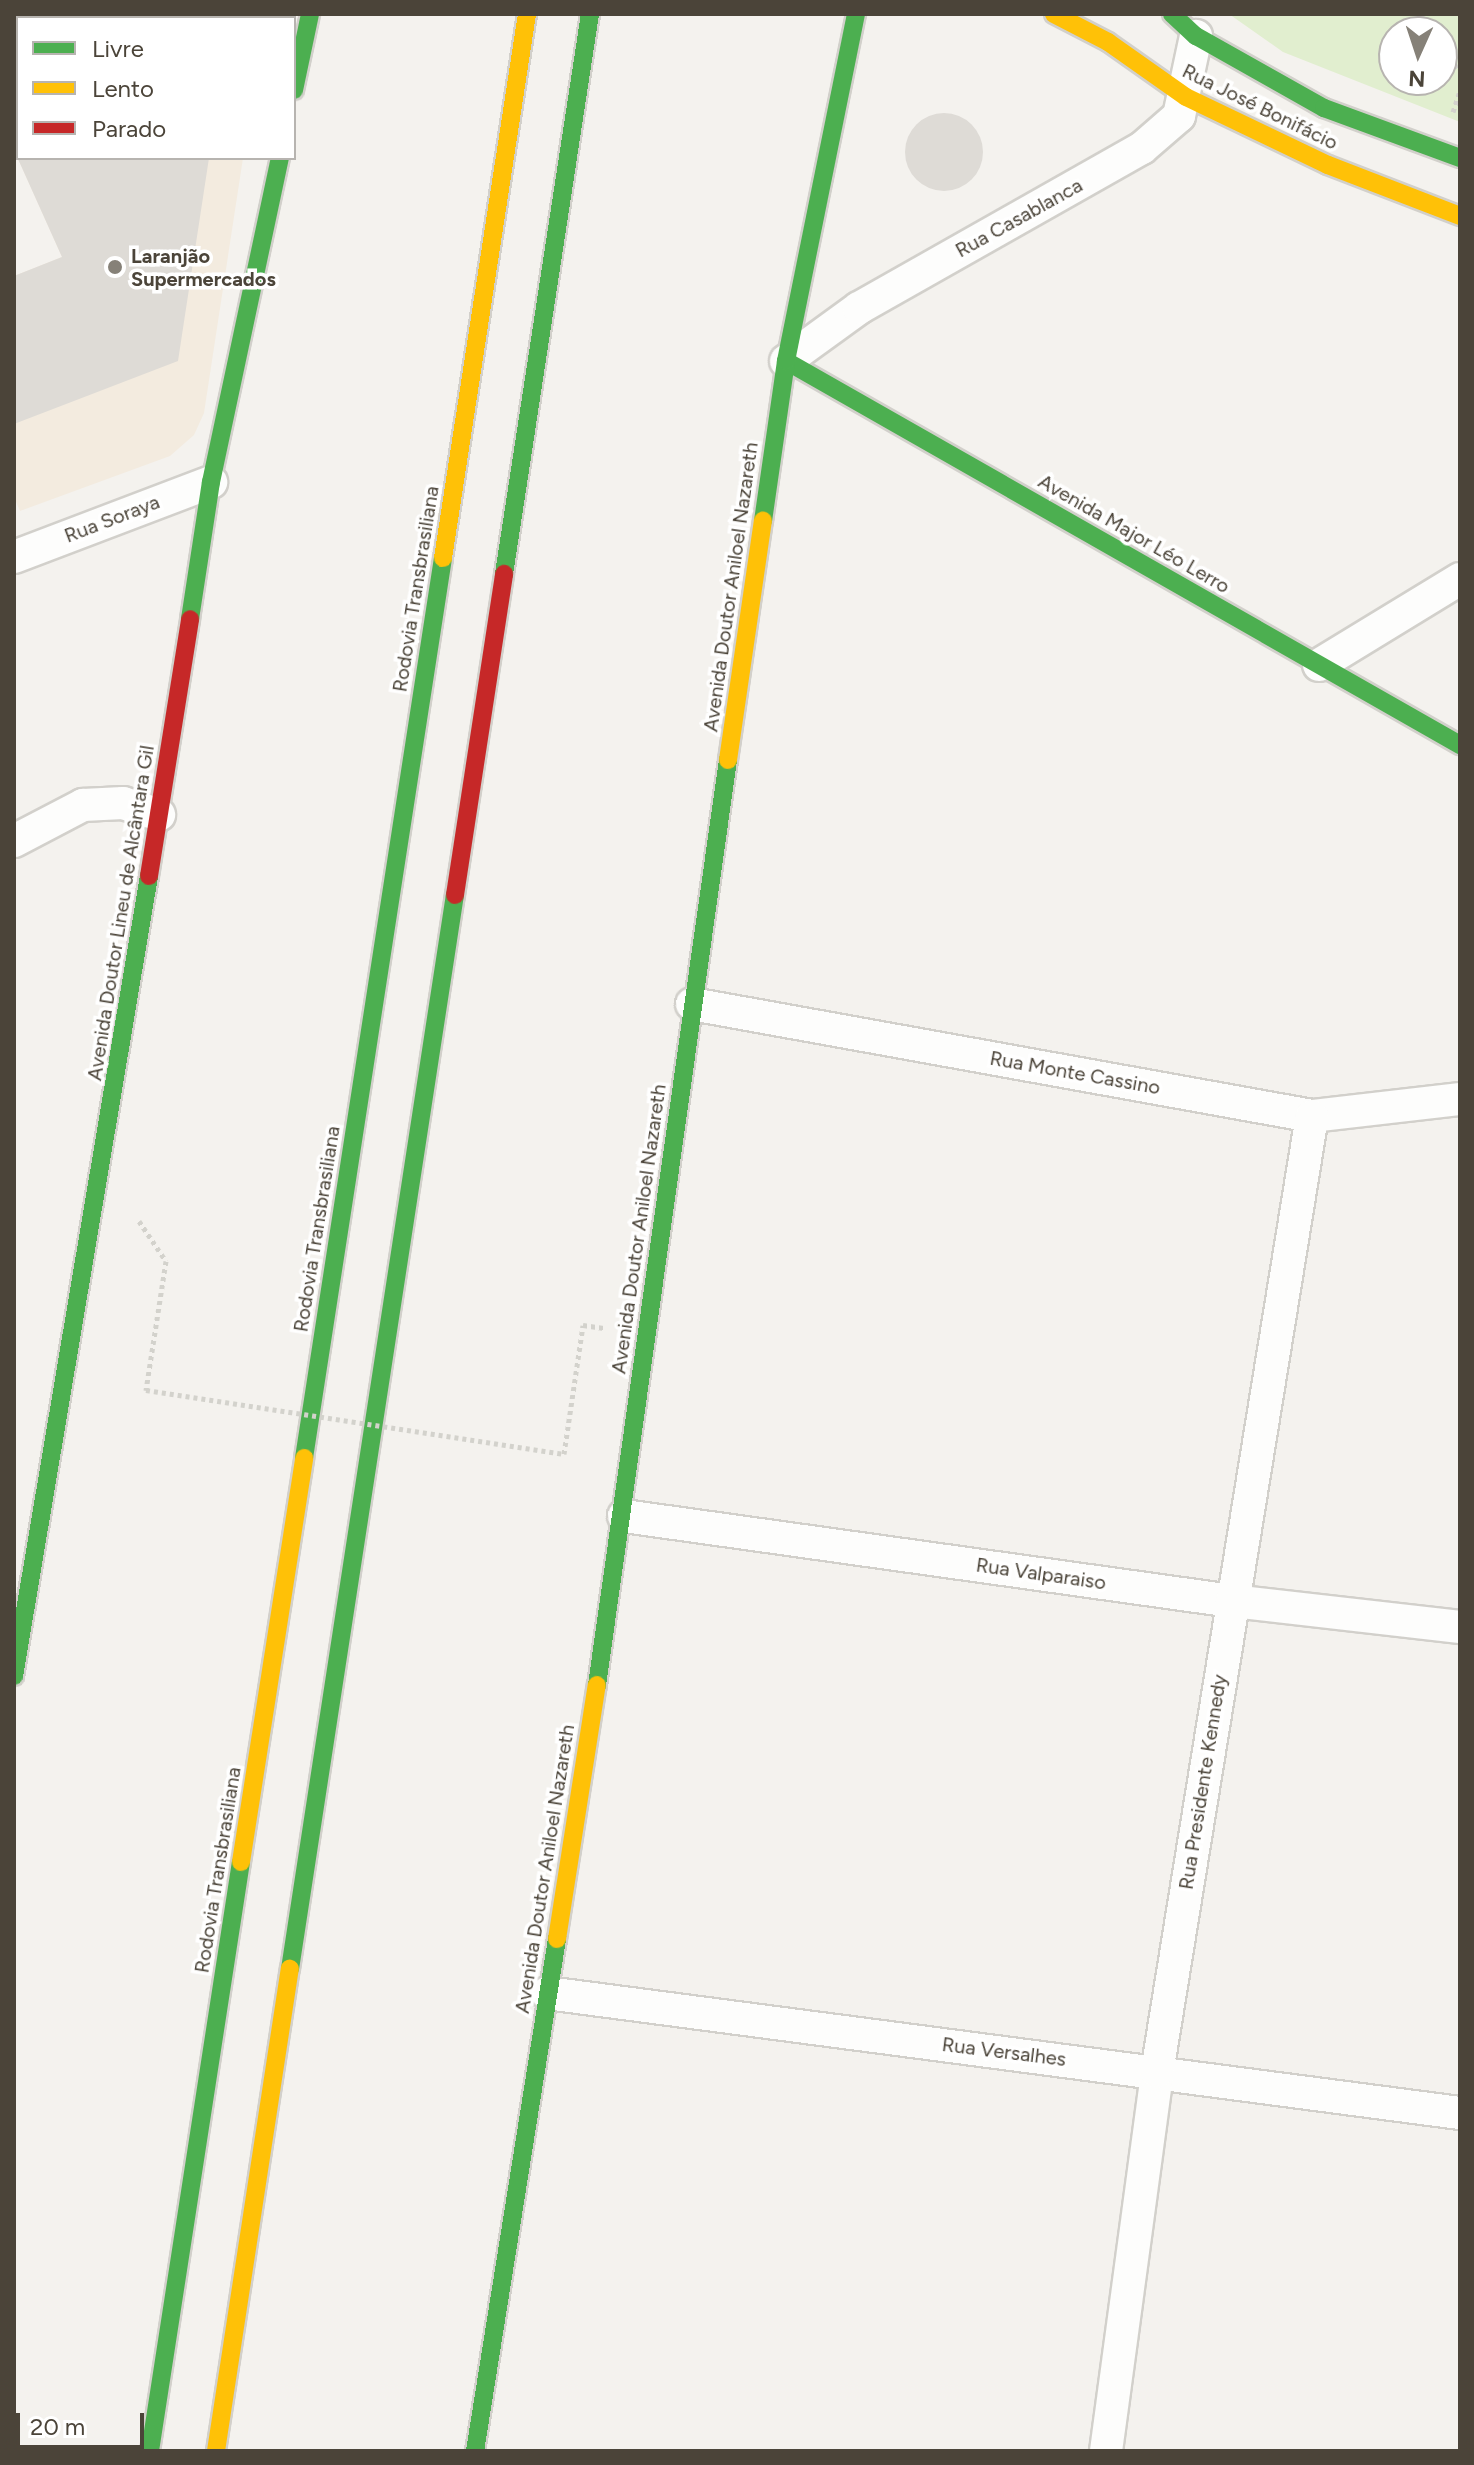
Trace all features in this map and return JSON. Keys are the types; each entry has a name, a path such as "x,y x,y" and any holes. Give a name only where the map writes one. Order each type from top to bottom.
{"main road":[{"path":"296,80 310,14"},
{"name":"Rodovia Transbrasiliana","path":"150,2451 527,14"},
{"path":"216,2451 590,14"},
{"name":"Avenida Doutor Aniloel Nazareth","path":"475,2451 624,1516 692,1004 786,361 856,14"},
{"name":"Rua José Bonifácio","path":"1054,14 1108,42 1186,97 1328,165 1460,216"},
{"name":"Rua José Bonifácio","path":"1172,14 1196,36 1324,108 1460,158"},
{"name":"Avenida Doutor Lineu de Alcântara Gil","path":"14,1676 159,815 211,482 280,160"},
{"name":"Avenida Major Léo Lerro","path":"786,361 1460,745"}],"street":[{"name":"Rua Casablanca","path":"786,361 859,308 1142,148 1179,116 1186,97 1196,36"},
{"name":"Rua Soraya","path":"14,557 211,482"},
{"path":"1319,665 1460,579"},
{"path":"14,841 83,805 123,803 159,815"},
{"name":"Rua Monte Cassino","path":"692,1004 1312,1116 1460,1099"},
{"name":"Rua Presidente Kennedy","path":"1106,2451 1157,2072 1312,1116"},
{"name":"Rua Valparaiso","path":"624,1516 1232,1601 1460,1627"},
{"name":"Rua Versalhes","path":"547,1993 1460,2113"}],"path":[{"path":"166,1261 146,1390 564,1454 583,1325"}],"shaded area":[{"path":"145,14 265,14 200,16 140,16"},
{"name":"Laranjão Supermercados","path":"16,106 16,154 14,150"},
{"name":"Laranjão Supermercados","path":"18,160 243,160 204,413 194,435 170,456 20,511 14,497 14,276 62,257"}],"green space":[{"path":"1229,14 1460,14 1460,122 1394,96 1458,96 1458,16 1378,16 1378,90 1283,52"}],"building":[{"path":"936,113 952,113 966,119 977,130 983,152 977,174 966,185 952,191 936,191 922,185 911,174 905,160 905,144 911,130 922,119"},
{"name":"Laranjão Supermercados","path":"18,160 209,160 178,361 14,424 14,276 62,257"}],"traffic: fast":[{"path":"296,80 310,14"},
{"path":"504,574 590,14"},
{"path":"763,521 786,361 856,14"},
{"path":"1172,14 1196,36 1324,108 1460,158"},
{"path":"190,619 211,482 280,160"},
{"path":"786,361 1460,745"},
{"path":"304,1458 443,558"},
{"path":"597,1685 728,760"},
{"path":"14,1676 149,876"},
{"path":"290,1969 455,895"},
{"path":"150,2451 241,1862"},
{"path":"475,2451 557,1939"}],"traffic: slow":[{"path":"443,558 527,14"},
{"path":"1054,14 1108,42 1186,97 1328,165 1460,216"},
{"path":"728,760 763,521"},
{"path":"241,1862 304,1458"},
{"path":"557,1939 597,1685"},
{"path":"216,2451 290,1969"}],"traffic: jam":[{"path":"455,895 504,574"},
{"path":"149,876 190,619"}],"place":[{"name":"Laranjão Supermercados","path":"115,267"}]}
